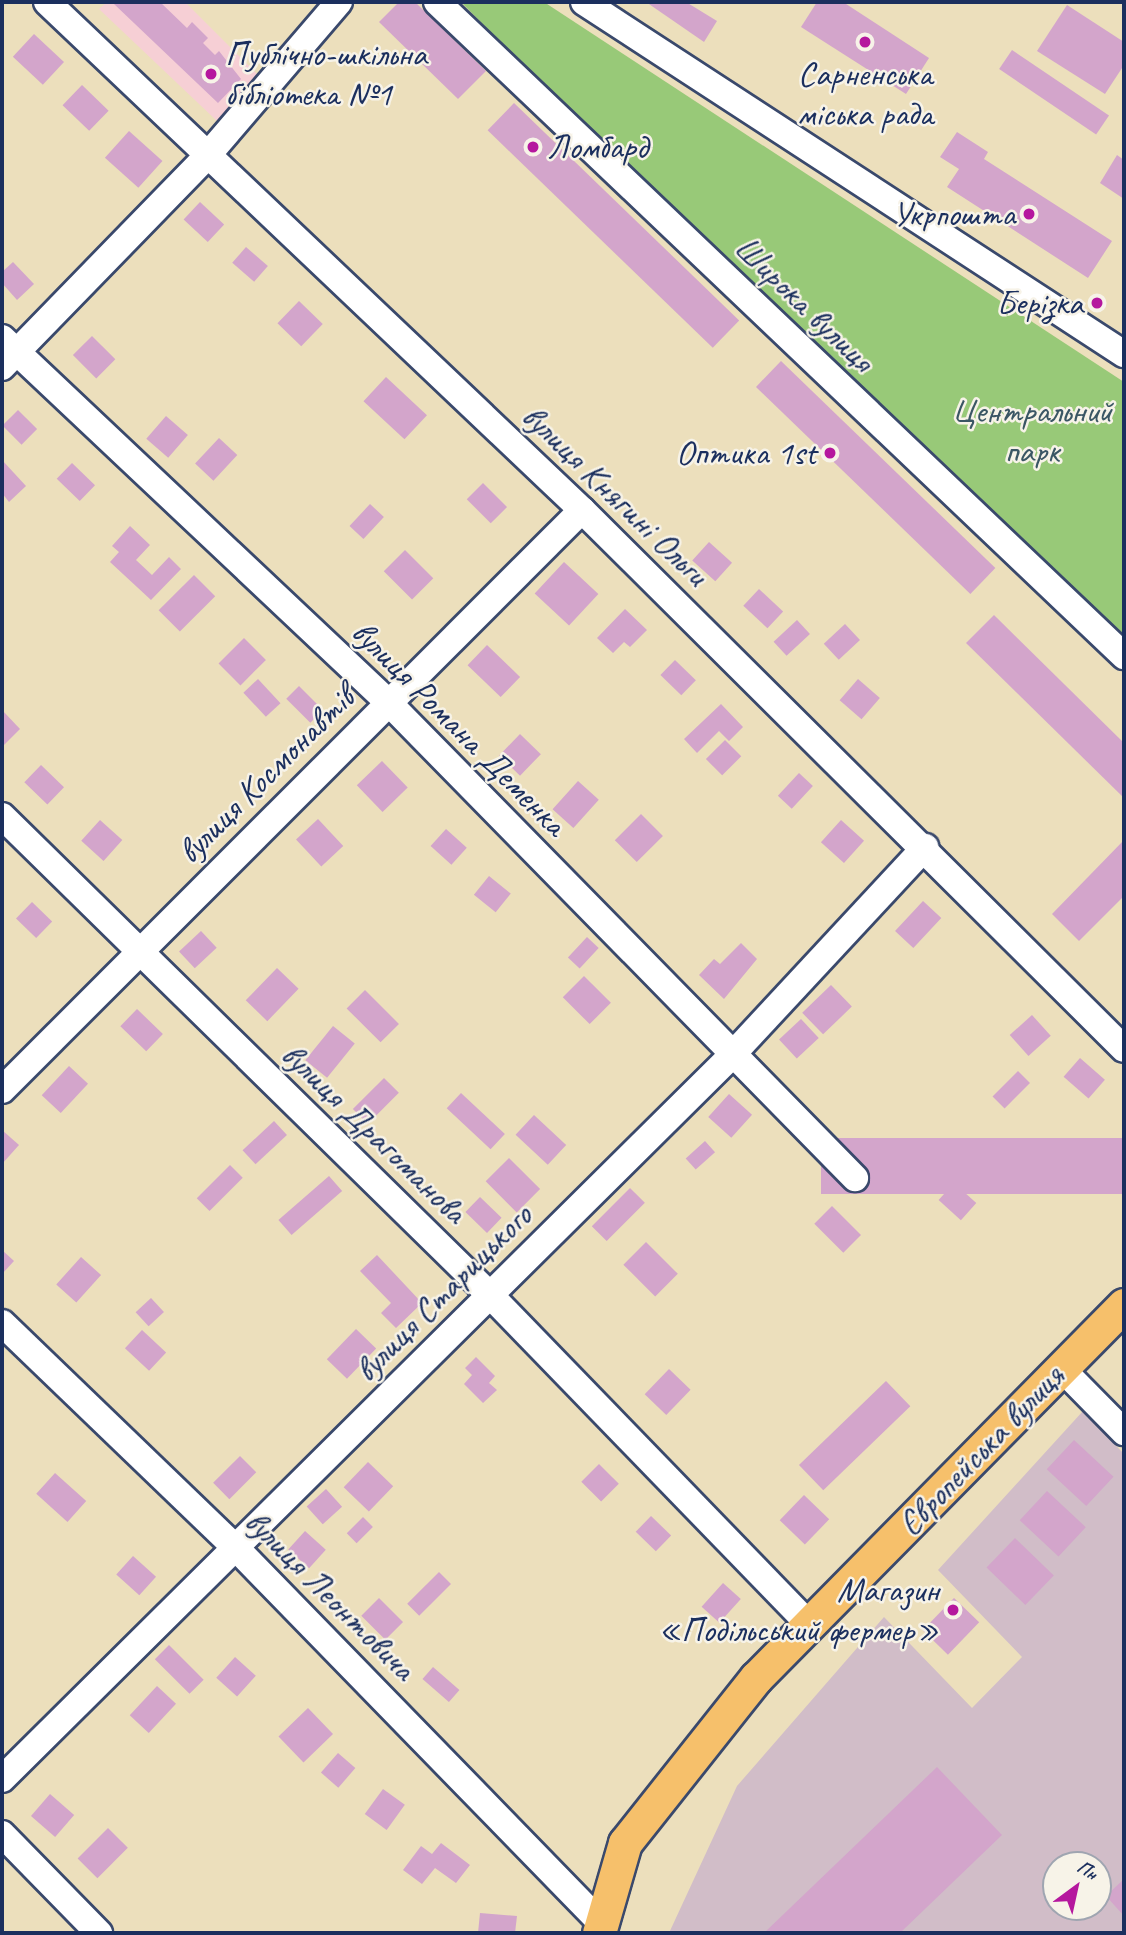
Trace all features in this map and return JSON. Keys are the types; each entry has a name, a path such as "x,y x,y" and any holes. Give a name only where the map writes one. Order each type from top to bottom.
{"main road":[{"name":"Європейська вулиця","path":"600,1928 625,1843 756,1678 1124,1305"}],"street":[{"name":"вулиця Княгині Ольги","path":"47,2 582,510 925,847 1124,1049"},
{"path":"7,353 207,156 339,2"},
{"name":"Широка вулиця","path":"437,2 1124,656"},
{"path":"584,2 1124,354"},
{"name":"вулиця Романа Деменка","path":"7,353 388,702 855,1178"},
{"name":"вулиця Космонавтів","path":"2,1090 582,510"},
{"name":"вулиця Драгоманова","path":"2,816 490,1295 810,1625"},
{"name":"вулиця Старицького","path":"2,1779 237,1549 732,1055 925,847"},
{"name":"вулиця Леонтовича","path":"2,1322 237,1549 600,1928"},
{"path":"1061,1368 1124,1432"},
{"path":"2,1834 99,1933"}],"shaded area":[{"path":"107,2 185,2 260,77 217,121 99,9"},
{"path":"1083,1411 1124,1454 1124,1933 669,1933 737,1786 884,1617 972,1708 1022,1657 938,1570"}],"green space":[{"name":"Центральний парк","path":"461,2 544,2 1124,382 1124,646 576,120"}],"building":[{"path":"160,2 187,28 192,22 208,38 203,43 215,55 219,51 241,79 218,103 114,4"},
{"path":"399,2 415,2 486,71 458,99 379,22"},
{"path":"646,2 686,2 717,21 704,42"},
{"name":"Сарненська міська рада","path":"817,2 843,2 929,58 906,94 801,27"},
{"path":"1067,5 1124,42 1124,65 1105,94 1037,51"},
{"path":"34,34 64,62 43,85 13,57"},
{"path":"1012,50 1109,115 1096,134 999,69"},
{"path":"82,85 109,111 89,131 63,105"},
{"path":"514,103 739,320 713,348 488,130"},
{"path":"129,131 162,161 138,188 105,158"},
{"name":"Укрпошта","path":"957,132 988,152 984,159 1112,241 1088,278 947,187 959,169 940,157"},
{"path":"1117,155 1124,160 1124,199 1100,183"},
{"path":"200,202 224,225 208,242 184,220"},
{"path":"246,247 268,266 254,282 232,263"},
{"path":"13,262 34,284 17,300 2,283 2,272"},
{"path":"299,301 323,324 301,346 277,323"},
{"path":"92,336 115,359 96,378 73,355"},
{"path":"781,361 995,568 970,594 756,387"},
{"path":"386,377 427,415 404,439 363,401"},
{"path":"18,410 37,429 22,445 2,426"},
{"path":"166,416 188,435 168,458 146,439"},
{"path":"219,438 237,455 213,481 195,464"},
{"path":"2,460 26,486 9,502 2,493"},
{"path":"72,463 95,485 80,501 57,479"},
{"path":"483,483 507,507 491,523 467,499"},
{"path":"370,504 384,517 363,539 350,526"},
{"path":"130,526 150,545 136,560 152,575 169,557 181,569 151,600 110,562 119,552 112,546"},
{"path":"709,542 732,563 715,581 692,561"},
{"path":"405,550 433,578 412,599 384,571"},
{"path":"564,562 598,594 569,626 535,593"},
{"path":"194,575 215,596 180,632 159,610"},
{"path":"759,589 783,612 767,628 743,606"},
{"path":"625,609 647,630 630,647 624,642 613,653 597,638"},
{"path":"994,615 1124,743 1124,798 966,643"},
{"path":"797,620 810,634 787,656 774,642"},
{"path":"845,624 860,640 839,660 824,644"},
{"path":"244,638 266,660 240,685 219,663"},
{"path":"487,645 520,677 501,697 468,665"},
{"path":"675,660 696,680 681,695 660,675"},
{"path":"258,679 281,703 266,717 243,693"},
{"path":"858,679 880,698 862,719 840,700"},
{"path":"299,686 323,710 310,723 286,699"},
{"path":"721,704 743,727 729,741 719,731 697,753 684,739"},
{"path":"2,710 20,729 4,745 2,743"},
{"path":"520,734 541,754 520,776 499,756"},
{"path":"725,740 741,756 722,775 706,759"},
{"path":"382,761 408,788 383,812 357,785"},
{"path":"41,765 64,787 47,804 24,782"},
{"path":"799,773 813,786 792,809 778,796"},
{"path":"578,781 599,800 573,828 553,809"},
{"path":"641,814 663,836 637,862 615,840"},
{"path":"318,819 343,846 321,867 296,839"},
{"path":"100,820 122,840 104,861 81,841"},
{"path":"841,820 864,841 844,863 821,842"},
{"path":"446,829 467,848 451,865 431,846"},
{"path":"1124,840 1124,896 1079,941 1052,914"},
{"path":"489,876 511,894 496,912 474,895"},
{"path":"923,901 941,918 913,948 895,931"},
{"path":"32,902 52,921 36,938 16,919"},
{"path":"201,931 217,948 195,968 179,951"},
{"path":"587,937 599,948 580,968 568,957"},
{"path":"741,943 757,959 724,999 699,975 714,959 720,964"},
{"path":"277,968 299,989 267,1021 246,1000"},
{"path":"584,976 611,1003 590,1024 563,997"},
{"path":"831,985 852,1007 823,1034 802,1013"},
{"path":"365,990 399,1024 381,1042 347,1008"},
{"path":"137,1009 163,1034 146,1051 120,1026"},
{"path":"1032,1015 1051,1036 1028,1056 1010,1035"},
{"path":"801,1019 819,1038 797,1058 779,1039"},
{"path":"333,1026 355,1044 327,1078 305,1060"},
{"path":"1080,1058 1105,1080 1089,1099 1064,1077"},
{"path":"69,1066 88,1084 61,1113 42,1095"},
{"path":"1018,1071 1030,1083 1005,1108 993,1096"},
{"path":"384,1078 399,1093 368,1124 353,1109"},
{"path":"461,1093 505,1134 491,1149 447,1108"},
{"path":"729,1094 752,1115 731,1138 708,1117"},
{"path":"534,1115 566,1145 548,1165 516,1135"},
{"path":"274,1121 287,1135 256,1164 243,1150"},
{"path":"2,1130 19,1145 2,1164"},
{"path":"821,1138 1124,1138 1124,1194 821,1194"},
{"path":"705,1141 715,1152 696,1170 686,1158"},
{"path":"509,1158 540,1189 517,1212 486,1181"},
{"path":"230,1165 243,1178 209,1211 197,1198"},
{"path":"329,1176 342,1191 292,1235 278,1220"},
{"path":"954,1183 976,1203 961,1220 939,1200"},
{"path":"630,1188 645,1203 607,1241 592,1226"},
{"path":"480,1197 502,1218 487,1233 465,1212"},
{"path":"832,1206 861,1235 843,1253 814,1224"},
{"path":"646,1242 678,1274 655,1296 623,1265"},
{"path":"2,1250 14,1261 2,1274"},
{"path":"377,1255 422,1303 396,1328 381,1313 391,1303 360,1271"},
{"path":"81,1257 101,1275 76,1303 56,1284"},
{"path":"151,1298 164,1312 149,1326 136,1312"},
{"path":"356,1329 376,1348 347,1379 327,1359"},
{"path":"142,1330 166,1353 149,1371 125,1348"},
{"path":"476,1357 495,1376 489,1383 497,1390 483,1403 464,1384 472,1375 465,1368"},
{"path":"669,1369 691,1390 666,1415 645,1394"},
{"path":"886,1381 910,1406 823,1490 799,1465"},
{"path":"1074,1440 1113,1477 1086,1506 1047,1469"},
{"path":"240,1456 256,1472 229,1499 213,1483"},
{"path":"368,1462 393,1486 369,1511 344,1487"},
{"path":"599,1464 619,1484 601,1501 581,1482"},
{"path":"55,1473 86,1501 67,1522 36,1494"},
{"path":"326,1489 342,1507 323,1524 307,1506"},
{"path":"1047,1491 1086,1527 1058,1556 1020,1520"},
{"path":"804,1495 829,1519 805,1544 780,1520"},
{"path":"651,1516 671,1535 656,1551 636,1532"},
{"path":"363,1517 373,1527 357,1543 347,1533"},
{"path":"305,1531 326,1550 309,1568 288,1550"},
{"path":"1015,1538 1054,1576 1025,1605 987,1567"},
{"path":"133,1556 156,1577 139,1595 116,1575"},
{"path":"439,1572 451,1584 419,1616 407,1604"},
{"path":"723,1583 741,1599 719,1623 702,1607"},
{"path":"379,1598 403,1622 385,1640 361,1616"},
{"path":"954,1598 979,1622 948,1655 923,1630"},
{"path":"169,1645 204,1680 190,1694 155,1659"},
{"path":"235,1657 256,1676 237,1697 216,1678"},
{"path":"433,1667 459,1690 449,1702 423,1679"},
{"path":"157,1686 176,1704 149,1733 130,1715"},
{"path":"308,1708 333,1734 304,1762 279,1736"},
{"path":"338,1753 355,1768 338,1788 321,1773"},
{"path":"937,1767 1002,1835 900,1933 764,1933"},
{"path":"383,1789 405,1805 387,1830 365,1814"},
{"path":"50,1794 74,1815 55,1837 31,1816"},
{"path":"108,1828 128,1848 97,1878 78,1858"},
{"path":"441,1843 470,1865 456,1883 435,1868 422,1884 403,1870 421,1846 432,1854"},
{"path":"1124,1879 1124,1916 1112,1903 1112,1890"},
{"path":"480,1913 517,1916 515,1933 478,1933"}],"place":[{"name":"Сарненська міська рада","path":"865,42"},
{"name":"Публічно-шкільна бібліотека №1","path":"211,74"},
{"name":"Ломбард","path":"533,147"},
{"name":"Укрпошта","path":"1029,214"},
{"name":"Берізка","path":"1097,303"},
{"name":"Оптика 1st","path":"830,453"},
{"name":"Магазин «Подільський фермер»","path":"953,1610"}]}
